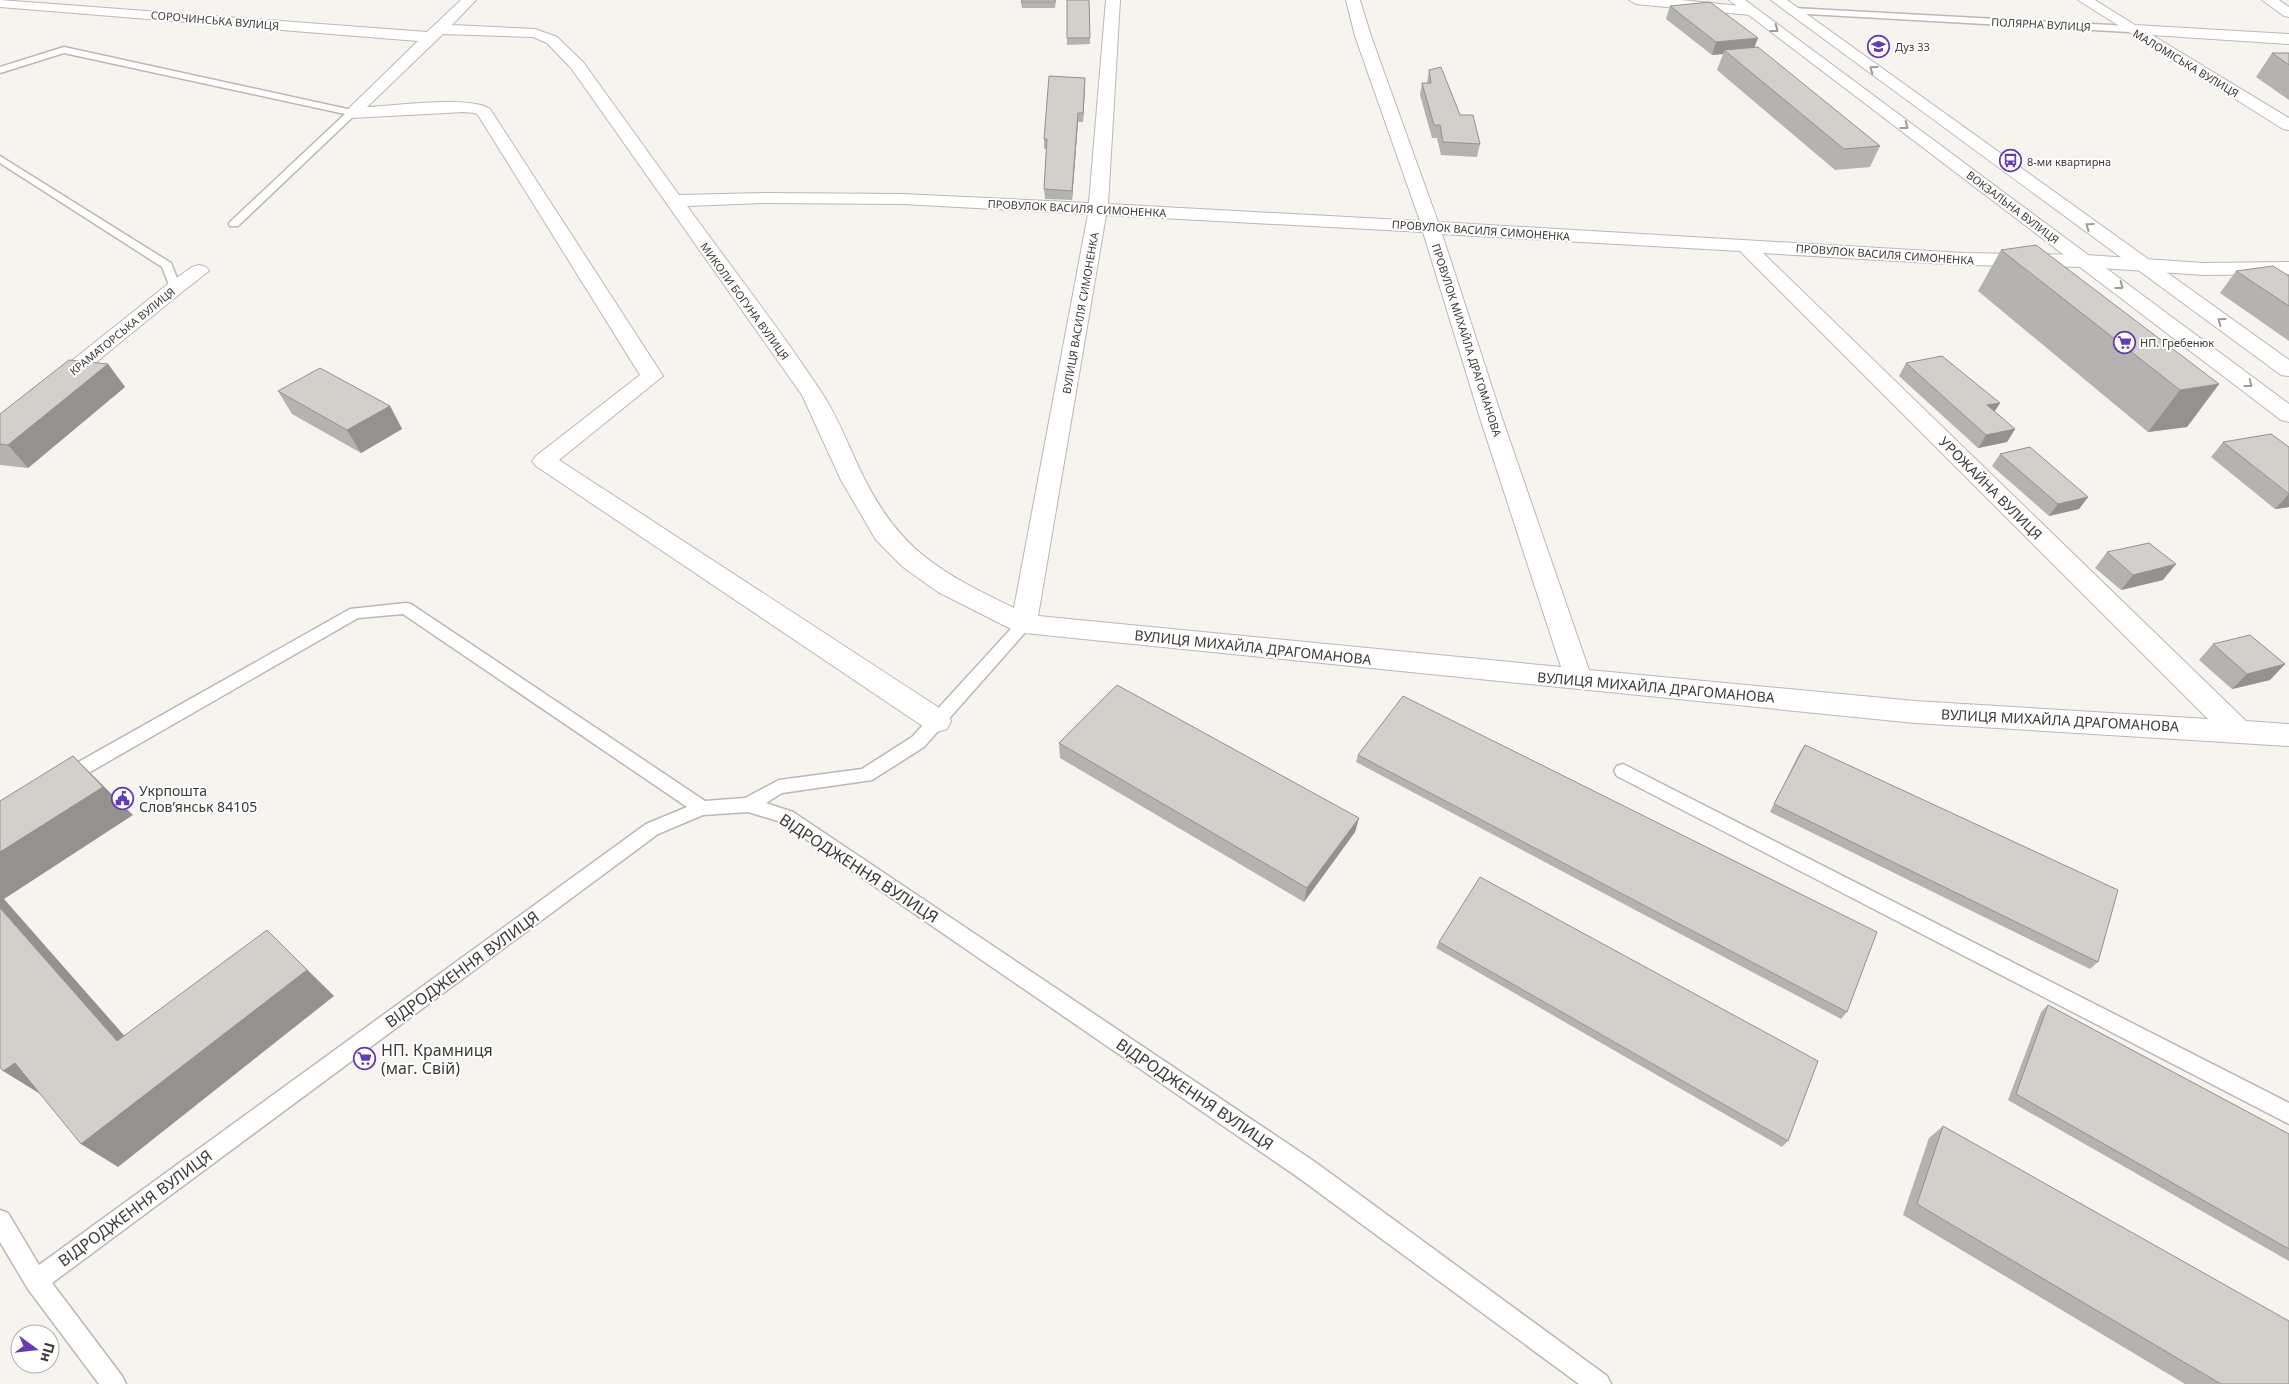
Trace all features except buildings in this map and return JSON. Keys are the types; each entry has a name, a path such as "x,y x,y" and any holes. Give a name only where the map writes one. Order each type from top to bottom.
{"street":[{"path":"352,113 469,0"},
{"name":"ВУЛИЦЯ ВАСИЛЯ СИМОНЕНКА","path":"1024,624 1098,210 1113,0"},
{"name":"ПРОВУЛОК МИХАЙЛА ДРАГОМАНОВА","path":"1353,0 1363,36 1431,228 1488,408 1579,680"},
{"path":"1636,0 1743,5"},
{"path":"1778,0 2289,370"},
{"name":"МАЛОМІСЬКА ВУЛИЦЯ","path":"2085,0 2129,29 2289,125"},
{"path":"2269,0 2289,14"},
{"name":"СОРОЧИНСЬКА ВУЛИЦЯ","path":"0,3 435,33"},
{"name":"ВОКЗАЛЬНА ВУЛИЦЯ","path":"1743,5 2289,415"},
{"name":"ПОЛЯРНА ВУЛИЦЯ","path":"2129,29 2289,39"},
{"name":"МИКОЛИ БОГУНА ВУЛИЦЯ","path":"435,33 536,33 552,40 578,65 673,201 813,395 853,480 885,534 912,561 947,586 1024,624"},
{"path":"352,113 464,107 478,108 484,112 652,376 544,461 937,721"},
{"name":"ПРОВУЛОК ВАСИЛЯ СИМОНЕНКА","path":"673,201 765,198 902,199 1360,223 1964,259 2086,261 2204,269 2289,268"},
{"name":"УРОЖАЙНА ВУЛИЦЯ","path":"1744,245 2238,731"},
{"name":"КРАМАТОРСЬКА ВУЛИЦЯ","path":"0,429 175,288 199,271"},
{"name":"ВУЛИЦЯ МИХАЙЛА ДРАГОМАНОВА","path":"1024,624 1915,712 2289,735"}],"lane":[{"name":"ПОЛЯРНА ВУЛИЦЯ","path":"1793,11 2129,29"},
{"path":"0,70 64,50 352,113"},
{"path":"234,224 352,113"},
{"path":"0,159 167,265 175,288"},
{"path":"52,786 355,613 406,608 702,808"},
{"path":"748,804 779,787 866,775 918,742 1024,624"},
{"path":"1623,771 2289,1114"},
{"name":"ВІДРОДЖЕННЯ ВУЛИЦЯ","path":"36,1281 652,829 702,808 748,804 787,818 1307,1170 1599,1384"},
{"path":"0,1221 36,1281 114,1384"}],"place":[{"name":"Дуз 33","path":"1879,46"},
{"name":"8-ми квартирна","path":"2011,161"},
{"name":"НП. Гребенюк","path":"2124,342"},
{"name":"Укрпошта Слов’янськ 84105","path":"123,798"},
{"name":"НП. Крамниця (маг. Свій)","path":"365,1059"}]}
